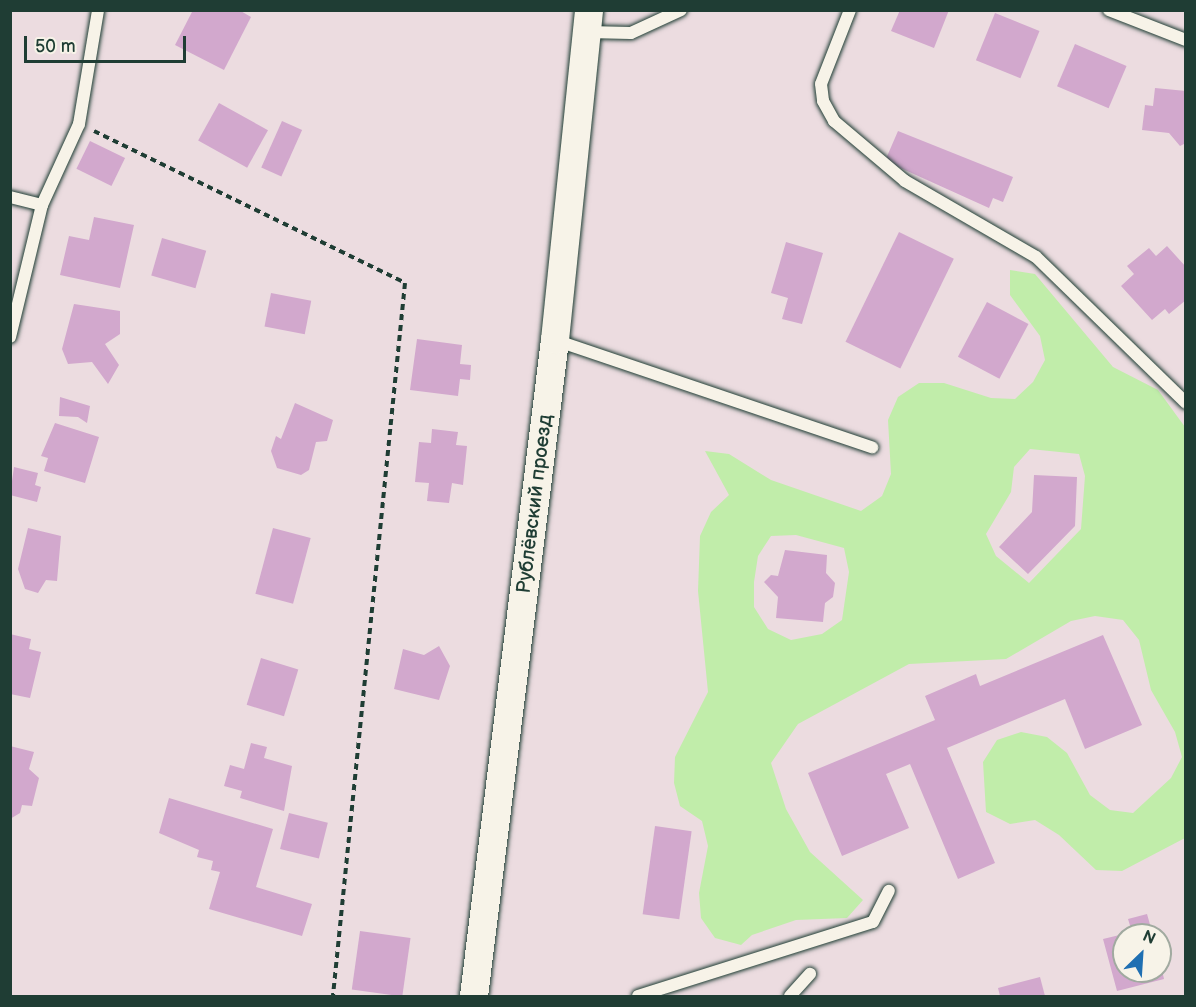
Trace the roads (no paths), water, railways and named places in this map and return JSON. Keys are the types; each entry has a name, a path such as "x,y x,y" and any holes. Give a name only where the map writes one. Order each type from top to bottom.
{"street":[{"name":"Рублёвский проезд","path":"474,996 555,339 588,21"}],"lane":[{"path":"10,337 42,205 79,124 98,10"},
{"path":"588,21 631,33 681,10"},
{"path":"850,10 821,84 823,101 834,122 905,182 1036,257 1185,403"},
{"path":"1108,10 1185,40"},
{"path":"10,197 42,205"},
{"path":"555,339 872,447"},
{"path":"638,996 873,921 889,891"},
{"path":"790,996 810,974"}]}
